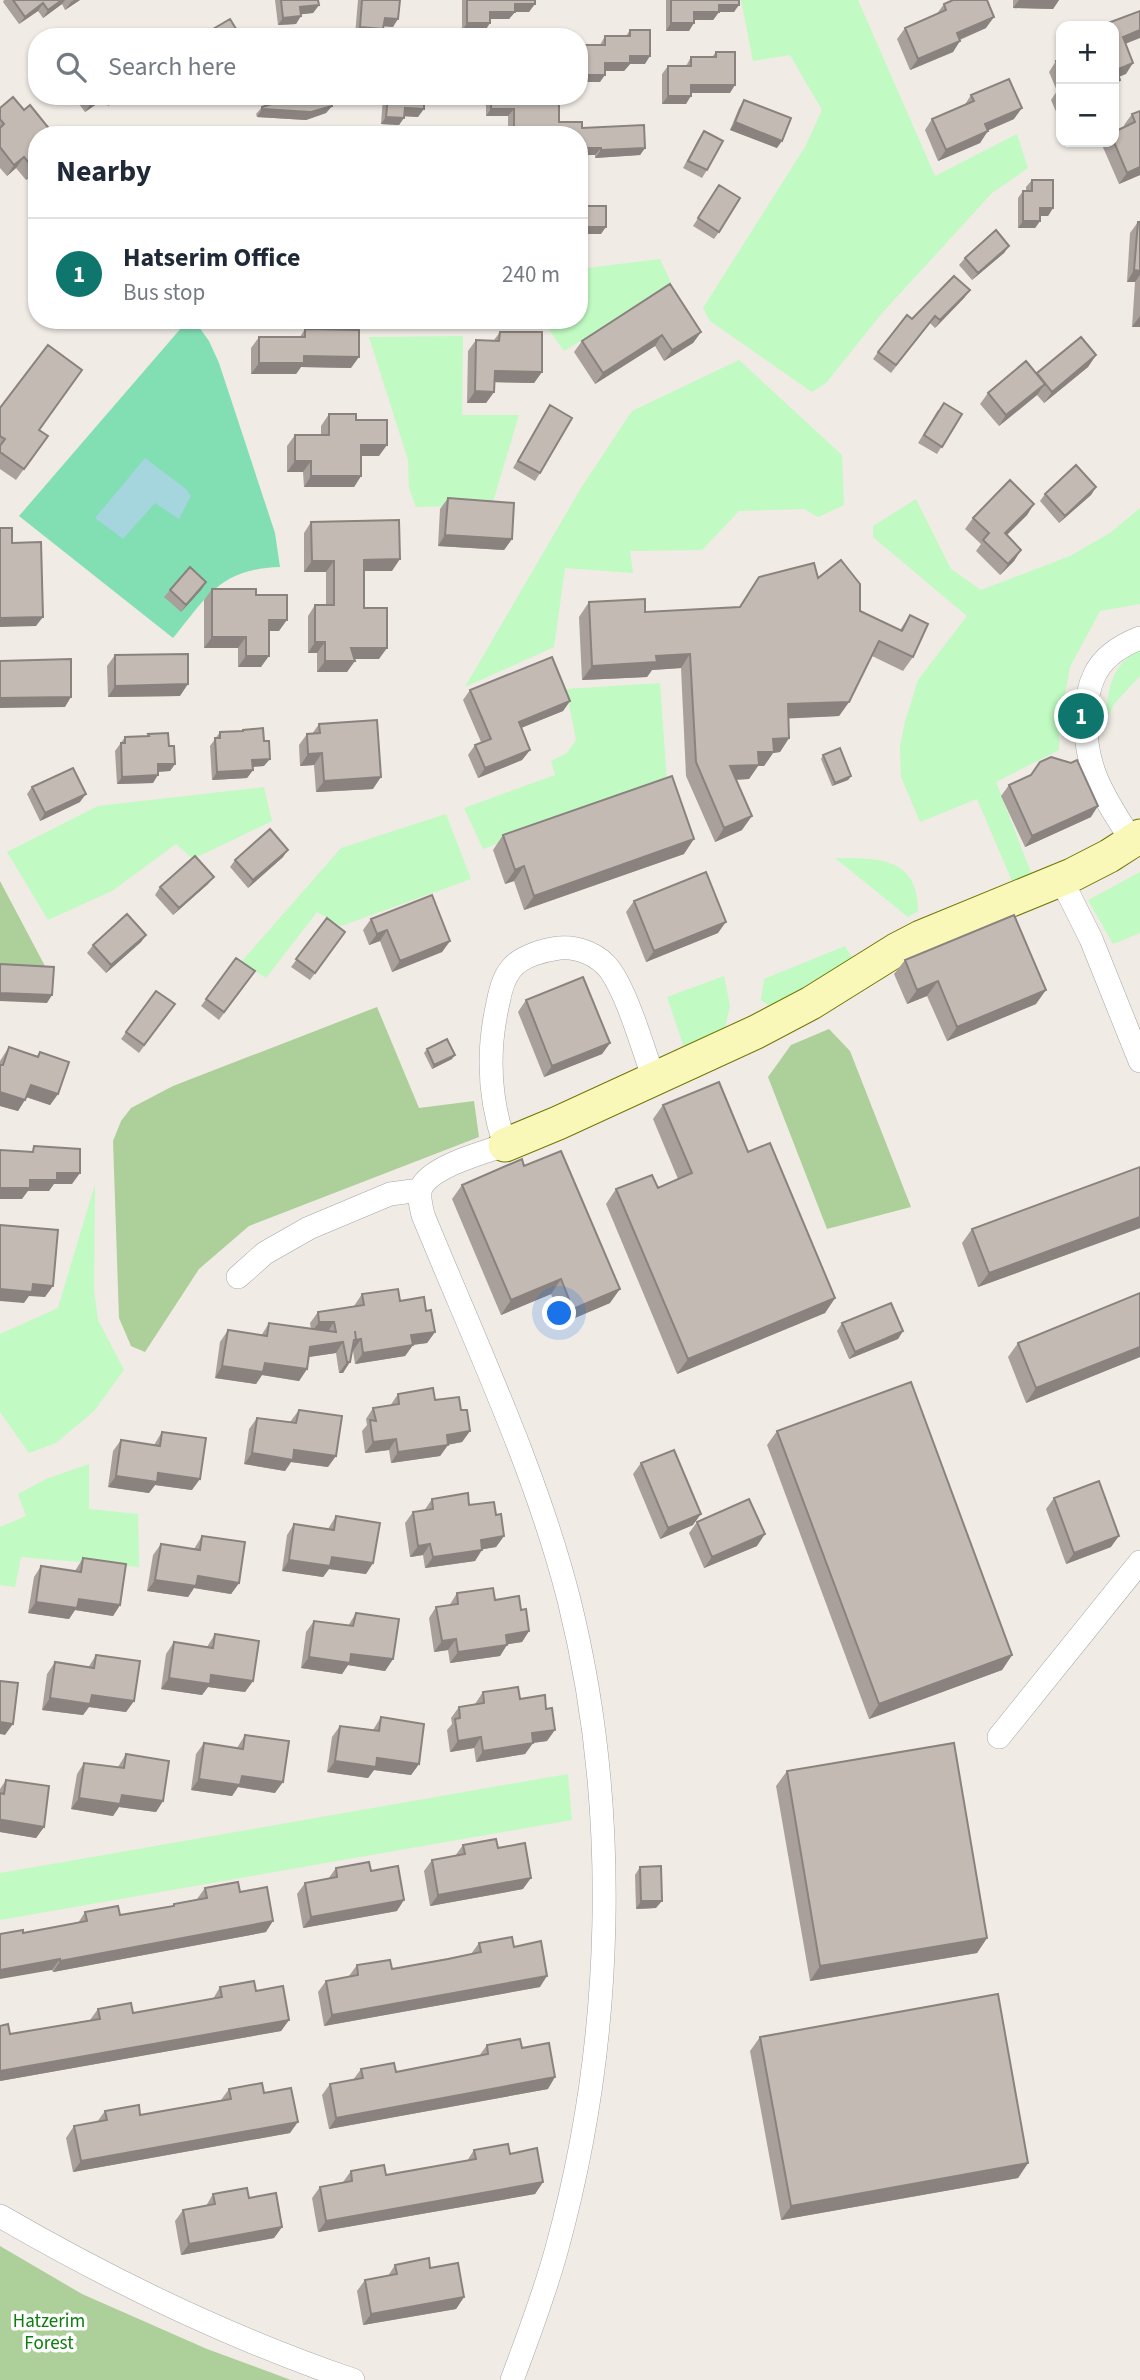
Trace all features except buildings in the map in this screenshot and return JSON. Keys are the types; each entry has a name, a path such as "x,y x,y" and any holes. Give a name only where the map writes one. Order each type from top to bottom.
{"street":[{"path":"512,2380 557,2250 572,2187 595,2058 604,1912 598,1782 582,1662 552,1541 501,1404 423,1215 420,1190 427,1178 438,1171 505,1145 654,1079 789,1015 921,937 1061,880 1110,856 1136,839 1094,774 1086,721 1089,692 1096,673 1110,654 1140,638"},
{"path":"1061,880 1091,939 1140,1061"},
{"path":"505,1145 494,1106 491,1050 501,988 511,969 522,959 560,948 577,949 595,956 609,968 619,985 654,1079"},
{"path":"237,1277 265,1253 309,1228 390,1194 420,1190"},
{"path":"999,1737 1140,1562"},
{"path":"0,2216 50,2245 201,2321 353,2380"}],"green space":[{"path":"741,0 858,0 935,176 1017,134 1028,168 992,193 883,312 826,383 812,392 710,321 703,308 805,147 822,110 790,55 753,61"},
{"path":"660,259 672,285 564,351 548,329 588,329 588,268"},
{"path":"180,329 200,329 219,363 275,533 280,567 242,573 229,579 206,598 173,638 19,516"},
{"path":"463,336 462,415 519,415 492,505 416,507 409,488 408,460 369,337"},
{"path":"739,360 842,455 844,505 818,517 804,509 739,511 702,550 630,551 633,573 565,568 554,647 465,687 581,488 632,411"},
{"path":"916,499 951,569 981,590 1070,556 1110,533 1140,508 1140,604 1100,611 1070,667 1059,726 1059,750 996,782 1032,875 1012,881 977,799 920,822 901,777 900,746 918,680 967,616 873,537 873,526"},
{"path":"1140,650 1140,676 1114,704 1106,721 1112,680 1123,662"},
{"path":"660,683 667,782 483,849 464,808 555,775 551,761 567,753 576,740 566,689"},
{"path":"264,787 272,821 193,859 176,844 112,891 48,920 7,852 98,806"},
{"path":"446,814 471,879 341,926 317,912 266,978 241,962 341,848"},
{"path":"835,858 880,861 903,870 916,893 918,911 908,917"},
{"path":"1140,872 1140,933 1113,944 1088,900"},
{"path":"0,881 46,968 0,965"},
{"path":"845,946 854,961 786,1001 768,1005 761,1000 764,979"},
{"path":"724,976 730,1006 724,1031 685,1050 667,997"},
{"path":"377,1007 419,1108 474,1101 479,1137 249,1226 199,1269 145,1352 131,1346 119,1318 113,1141 121,1121 131,1108 173,1086"},
{"path":"829,1029 850,1051 911,1207 827,1229 768,1077 791,1045"},
{"path":"95,1184 94,1290 98,1320 124,1370 94,1411 56,1443 29,1453 0,1412 0,1334 58,1308"},
{"path":"89,1464 89,1509 138,1514 139,1567 21,1557 15,1587 0,1585 0,1527 26,1516 18,1494 46,1479"},
{"path":"568,1774 572,1820 0,1920 0,1873"},
{"name":"Hatzerim Forest","path":"0,2246 82,2294 207,2349 291,2380 0,2380"}],"water":[{"path":"145,458 186,489 191,496 179,519 155,503 123,539 95,518"}],"place":[{"name":"Hatserim Office","path":"1081,716"}]}
